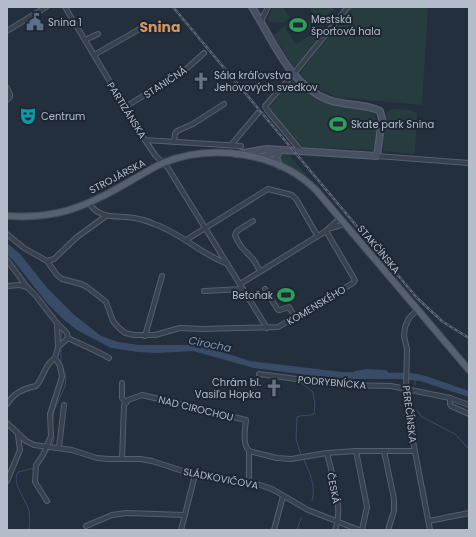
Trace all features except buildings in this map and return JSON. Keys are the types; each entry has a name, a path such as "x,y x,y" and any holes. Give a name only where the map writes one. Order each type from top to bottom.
{"main road":[{"path":"252,7 293,74 306,86 328,99 341,104 372,107 380,111 382,119 377,156"},
{"path":"259,158 260,152 263,149"},
{"name":"STROJÁRSKA","path":"238,154 263,149 377,156"},
{"path":"280,150 276,158 280,166"},
{"name":"STROJÁRSKA","path":"7,216 48,216 66,211 89,203 163,163 192,155 222,153 259,158 280,150"},
{"name":"STAKČÍNSKA","path":"259,158 296,174 308,183 340,218 469,370"}],"street":[{"path":"7,31 46,7"},
{"name":"PARTIZÁNSKA","path":"65,7 145,140 155,155 163,163"},
{"path":"261,21 268,7"},
{"path":"301,151 265,106 348,7"},
{"path":"94,55 145,26"},
{"path":"85,40 98,34"},
{"name":"STANIČNÁ","path":"125,107 184,71 204,53"},
{"path":"7,88 10,94 8,99"},
{"path":"174,142 177,131 193,124 224,104"},
{"path":"232,145 258,113"},
{"path":"145,140 241,146"},
{"name":"STROJÁRSKA","path":"377,156 469,163"},
{"path":"163,163 168,168 228,264 264,327"},
{"path":"186,240 268,189 292,195 317,235"},
{"path":"89,203 92,208 106,216 134,218 156,224 220,261 228,264"},
{"path":"47,261 54,259 77,237 106,216"},
{"path":"327,230 340,218"},
{"path":"253,220 237,231 235,235 245,252 252,258 260,271"},
{"path":"240,284 317,235 345,224"},
{"name":"KOMENSKÉHO","path":"7,234 24,248 47,261 62,279 87,286 106,302 113,321 125,333 144,336 155,335 180,328 228,329 278,327 353,283 355,280 327,230"},
{"path":"7,260 68,338 92,348 109,358"},
{"path":"144,336 162,276"},
{"path":"20,285 23,281"},
{"path":"7,286 20,285 27,287"},
{"path":"204,291 243,289"},
{"path":"265,289 278,310 289,307 295,317"},
{"name":"PEREČÍNSKA","path":"417,310 409,318 405,327 404,336 407,349 406,388 408,415 430,530"},
{"path":"7,404 11,398 22,389 36,386 51,361 56,358 60,345 57,323"},
{"path":"60,345 68,338"},
{"path":"47,501 35,482 36,468 50,446 50,414 62,377 60,366 56,358"},
{"name":"PODRYBNÍCKA","path":"258,374 342,385 391,386 406,388 450,398 469,405"},
{"path":"122,384 122,398 126,403 124,405 123,413 122,459"},
{"name":"NAD CIROCHOU","path":"126,403 128,400 142,395 246,420 245,439 246,448 249,451"},
{"path":"450,398 451,406 469,414"},
{"path":"59,447 64,405"},
{"name":"SLÁDKOVIČOVA","path":"7,424 11,426 18,435 34,445 59,447 97,458 152,461 195,475 249,483 272,489 308,510 358,530"},
{"path":"18,435 20,450"},
{"path":"7,481 20,450 26,441"},
{"path":"249,483 249,451 277,458 291,459 327,453 356,451 415,451"},
{"path":"356,451 367,507 362,530"},
{"path":"384,451 394,499 394,511 388,530"},
{"name":"ČESKÁ","path":"327,453 337,499 339,522"},
{"path":"181,530 195,475"},
{"path":"274,530 283,496"},
{"path":"86,526 112,515 126,513 185,515"},
{"path":"429,521 469,513"},
{"path":"336,530 339,522"}],"green space":[{"path":"273,7 283,7 289,17 285,22 280,23 267,21"},
{"path":"309,7 332,7 334,11 317,20"},
{"path":"352,7 425,7 428,10 422,105 336,97 311,85 299,74"},
{"path":"312,18 322,33 296,66 293,67 274,35 289,23 290,25 285,28 296,44 311,35 304,22"},
{"path":"293,79 314,96 339,106 364,109 375,116 378,128 373,150 303,147 268,109"},
{"path":"393,109 410,110 417,113 415,154 383,151 386,116 387,112"},
{"path":"283,152 287,152 313,183 280,162 279,155"}],"water":[{"path":"7,243 20,254 48,289 73,314 101,336 118,342 138,345 195,345 250,361 342,372 412,373 426,376 469,391 469,397 420,381 401,379 337,379 254,368 193,351 157,353 111,348 77,330 64,320 47,303 13,260 7,255"}],"waterway":[{"path":"61,341 62,331"},
{"path":"52,445 54,439 52,426 54,411 65,386 66,377 61,361 61,347"},
{"name":"Cirocha","path":"356,374 367,372 385,373"},
{"path":"415,380 415,385"},
{"path":"300,382 313,392 315,404 314,414 297,417 296,439 301,455"},
{"path":"416,409 422,417 455,434 469,449"},
{"path":"38,467 50,448"},
{"path":"304,460 313,485 312,501"},
{"path":"29,530 29,511 16,481 16,476 18,472 35,468"},
{"path":"297,530 301,518"}],"railway":[{"path":"173,7 417,298 443,322 469,338"}],"place":[{"name":"Snina 1","path":"35,22"},
{"name":"Mestská športová hala","path":"298,25"},
{"name":"Sála kráľovstva Jehovových svedkov","path":"201,81"},
{"name":"Centrum","path":"28,116"},
{"name":"Skate park Snina","path":"338,124"},
{"name":"Betoňak","path":"286,295"},
{"name":"Chrám bl. Vasiľa Hopka","path":"274,388"}],"district":[{"name":"Snina","path":"160,27"}]}
